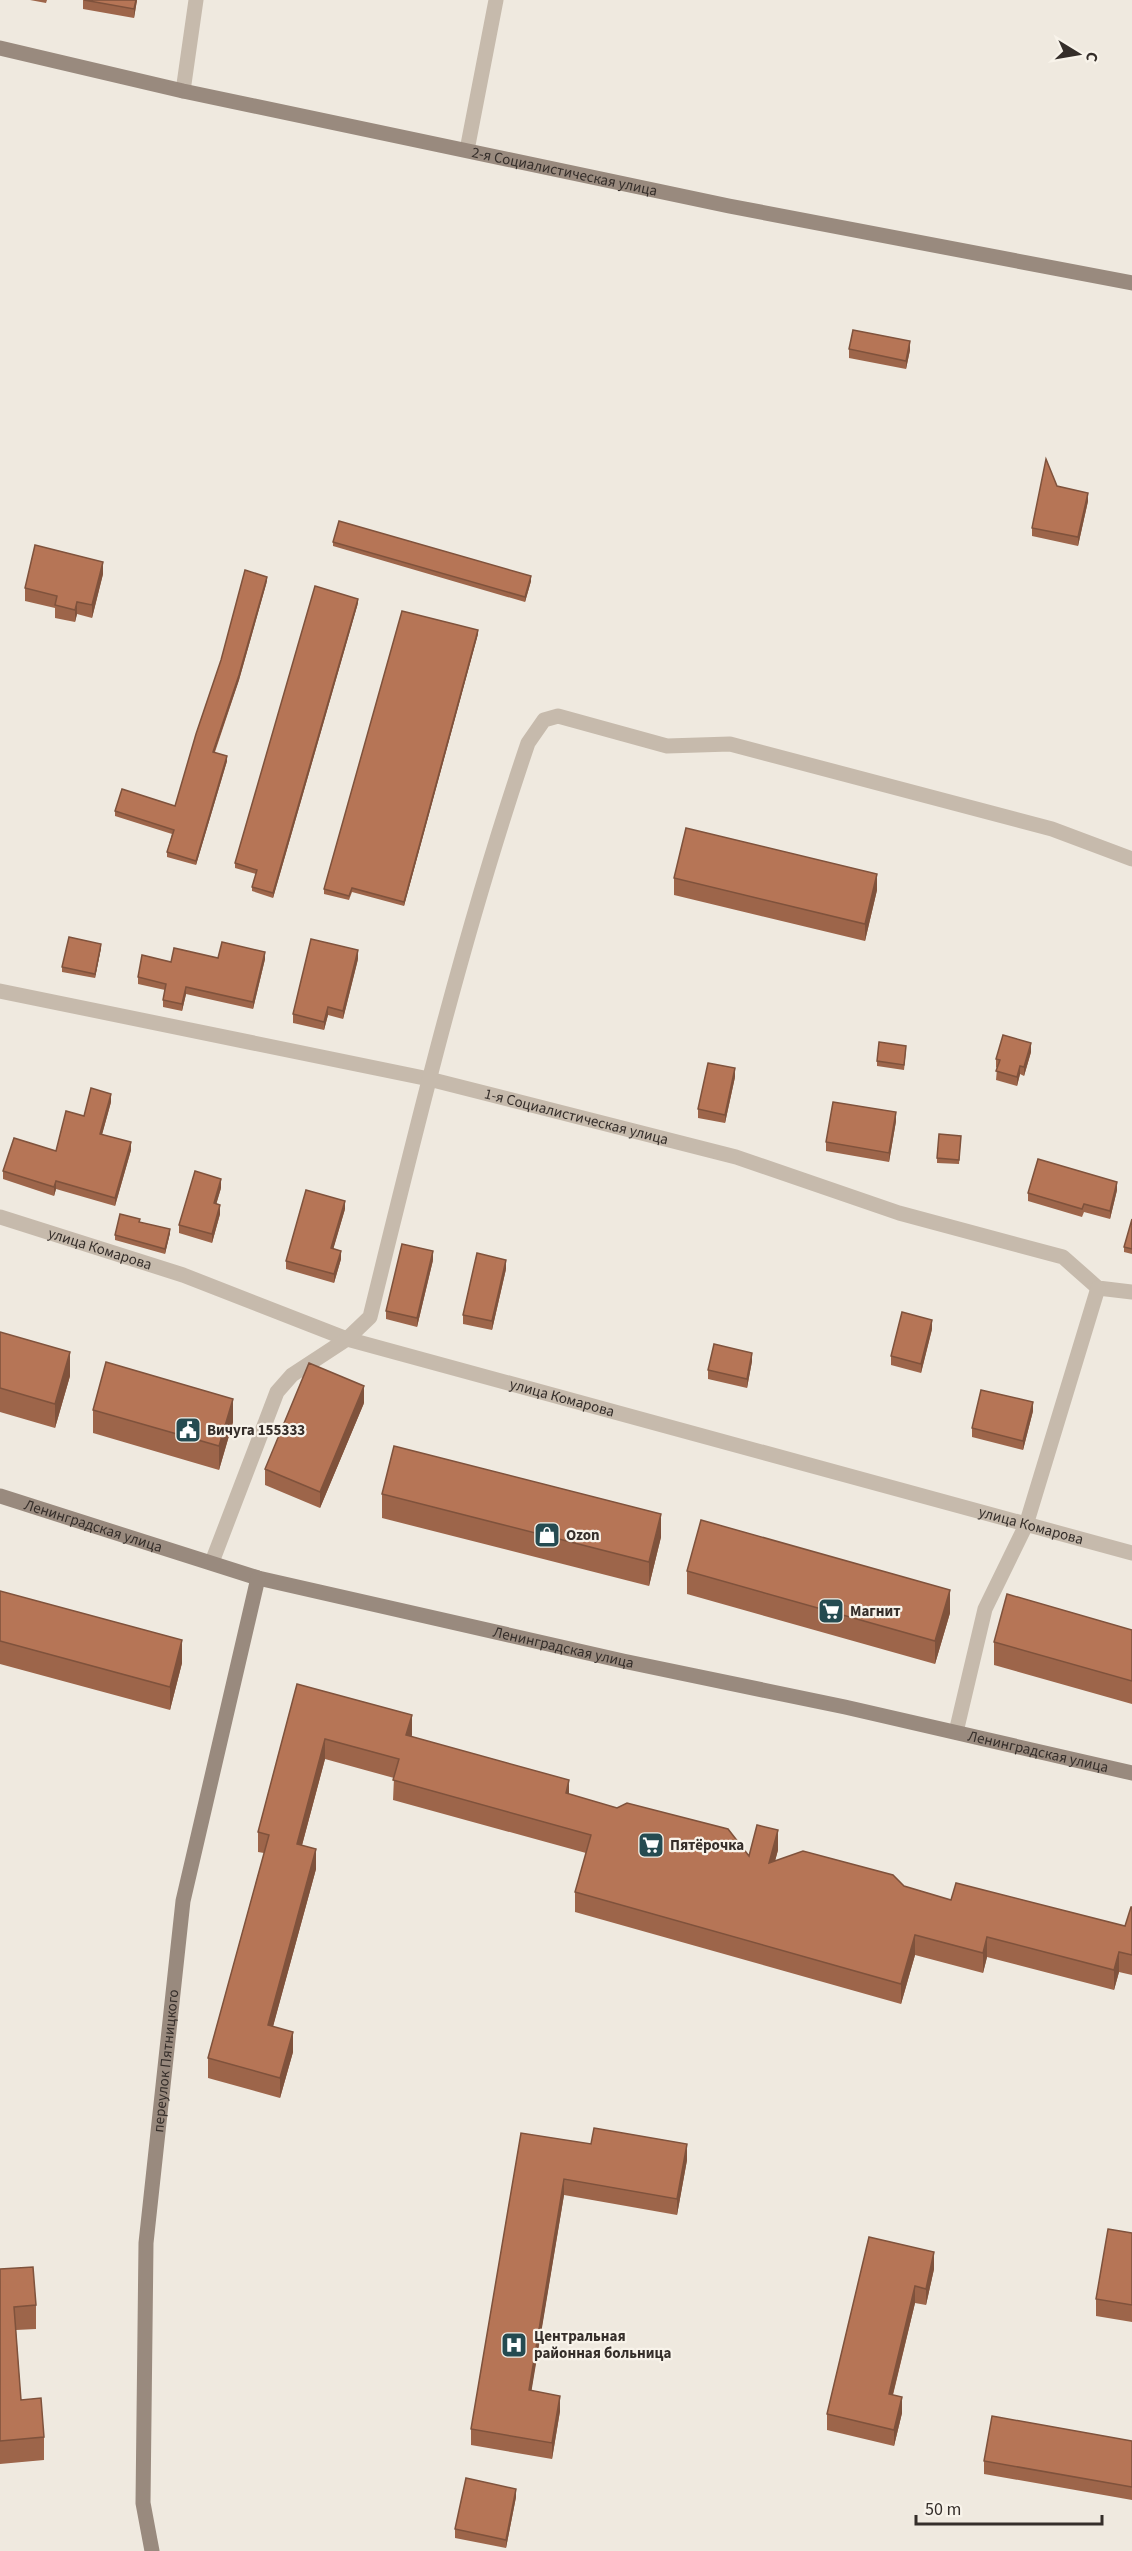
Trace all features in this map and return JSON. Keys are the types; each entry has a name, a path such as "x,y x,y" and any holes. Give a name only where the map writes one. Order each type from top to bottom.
{"street":[{"path":"183,91 196,0"},
{"path":"467,150 496,0"},
{"name":"2-я Социалистическая улица","path":"0,48 183,91 729,206 1132,283"},
{"path":"212,1562 277,1392 292,1375 348,1339 370,1317 429,1078 519,769 528,743 544,720 558,716 667,746 730,744 1052,829 1132,859"},
{"name":"1-я Социалистическая улица","path":"0,991 429,1078 736,1157 899,1213 1063,1257 1098,1288"},
{"name":"улица Комарова","path":"0,1217 183,1275 348,1339 1132,1553"},
{"path":"956,1732 985,1609 1026,1525 1098,1288 1132,1292"},
{"name":"Ленинградская улица","path":"0,1496 258,1578 1132,1773"},
{"name":"переулок Пятницкого","path":"152,2551 143,2503 147,2243 183,1901 258,1578"}],"building":[{"path":"84,0 136,0 134,9"},
{"path":"853,330 910,341 906,361 849,349"},
{"path":"1046,459 1057,486 1088,493 1078,537 1032,528"},
{"path":"339,521 531,576 525,597 333,542"},
{"path":"35,545 103,562 92,605 77,602 75,610 55,605 57,596 25,588"},
{"path":"245,570 267,577 239,675 213,752 227,756 196,861 167,852 174,830 115,811 122,789 175,806 221,660"},
{"path":"315,586 358,599 273,893 252,887 257,870 235,863"},
{"path":"402,611 478,630 404,902 352,888 349,896 324,889"},
{"path":"686,828 877,874 865,924 674,878"},
{"path":"69,937 101,944 95,974 62,967"},
{"path":"311,939 358,950 343,1011 328,1007 324,1022 293,1014"},
{"path":"222,942 265,952 253,1002 186,987 182,1004 163,1000 166,984 138,977 142,955 171,962 174,948 218,958"},
{"path":"1003,1035 1031,1043 1024,1067 1020,1066 1017,1077 996,1071 1000,1060 996,1059"},
{"path":"879,1042 906,1046 904,1065 877,1061"},
{"path":"708,1063 735,1068 725,1115 698,1109"},
{"path":"91,1088 111,1094 100,1134 131,1142 115,1198 56,1181 54,1187 3,1171 14,1138 56,1151 66,1111 84,1116"},
{"path":"833,1102 896,1112 889,1153 826,1142"},
{"path":"939,1134 961,1136 959,1160 937,1158"},
{"path":"1038,1159 1117,1182 1110,1211 1084,1204 1082,1209 1028,1193"},
{"path":"195,1171 221,1179 214,1203 220,1205 212,1234 179,1225"},
{"path":"306,1190 345,1201 331,1248 341,1251 334,1274 286,1261"},
{"path":"120,1214 140,1219 139,1222 170,1229 165,1249 115,1235"},
{"path":"1132,1219 1132,1249 1124,1247"},
{"path":"402,1244 433,1251 417,1318 386,1311"},
{"path":"477,1253 506,1260 492,1321 463,1315"},
{"path":"902,1312 932,1320 921,1364 891,1356"},
{"path":"0,1332 70,1352 55,1404 0,1388"},
{"path":"714,1344 752,1353 747,1379 708,1370"},
{"path":"106,1362 233,1399 219,1446 93,1410"},
{"path":"309,1363 364,1386 320,1492 265,1469"},
{"path":"981,1390 1033,1402 1023,1441 972,1428"},
{"path":"394,1446 661,1514 649,1562 382,1494"},
{"path":"701,1520 950,1590 935,1641 687,1571"},
{"path":"0,1591 182,1640 170,1687 0,1641"},
{"path":"1007,1594 1132,1630 1132,1681 994,1642"},
{"path":"297,1684 412,1715 406,1735 569,1780 566,1793 617,1808 627,1803 728,1829 749,1856 757,1825 778,1830 769,1863 803,1851 893,1875 904,1886 951,1900 956,1883 1125,1926 1132,1907 1132,1955 1119,1952 1114,1970 987,1937 983,1953 915,1935 901,1984 575,1892 591,1835 393,1780 399,1759 325,1739 297,1844 316,1849 268,2025 293,2032 280,2078 208,2058 269,1835 258,1832"},
{"name":"Центральная районная больница","path":"594,2128 687,2144 677,2199 564,2179 529,2390 560,2396 552,2443 471,2429 521,2133 591,2144"},
{"path":"1108,2229 1132,2233 1132,2305 1096,2299"},
{"path":"869,2237 934,2252 926,2289 915,2286 889,2394 902,2397 894,2430 827,2414"},
{"path":"33,2267 36,2305 14,2307 21,2400 41,2398 44,2437 0,2441 0,2269"},
{"path":"992,2416 1132,2441 1132,2487 984,2461"},
{"path":"466,2478 516,2489 506,2540 455,2529"}],"place":[{"name":"Вичуга 155333","path":"188,1430"},
{"name":"Ozon","path":"547,1535"},
{"name":"Магнит","path":"831,1611"},
{"name":"Пятёрочка","path":"651,1845"},
{"name":"Центральная районная больница","path":"514,2345"}]}
